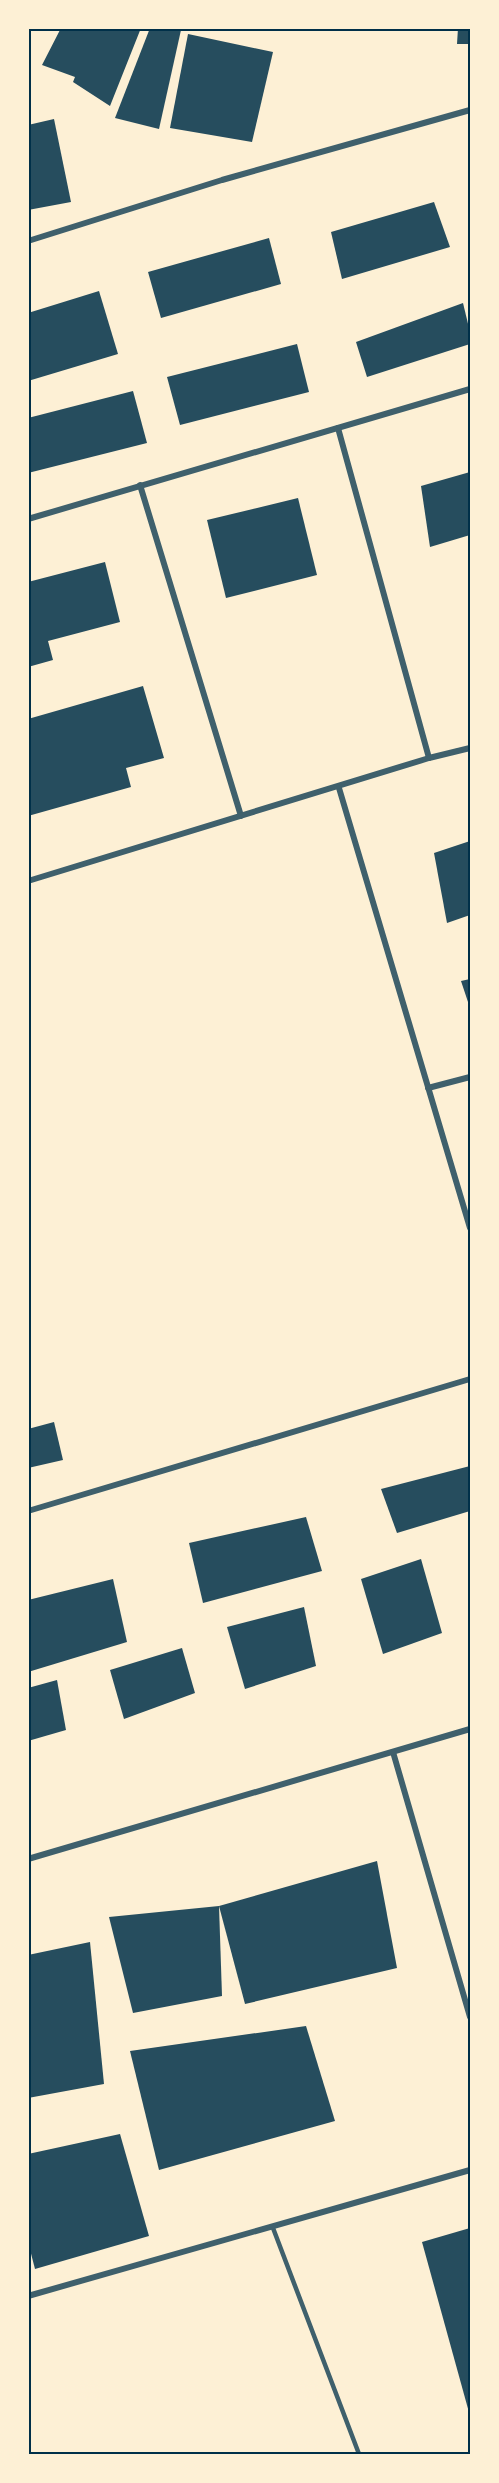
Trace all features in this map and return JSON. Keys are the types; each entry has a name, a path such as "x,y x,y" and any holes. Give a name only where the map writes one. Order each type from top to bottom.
{"street":[{"path":"28,241 222,180 471,110"},
{"path":"28,519 471,389"},
{"path":"338,428 429,758"},
{"path":"140,485 241,816"},
{"path":"28,881 339,788 429,758 471,748"},
{"path":"339,788 471,1228"},
{"path":"428,1088 471,1077"},
{"path":"28,1511 471,1379"},
{"path":"28,1859 471,1730"},
{"path":"393,1752 471,2017"},
{"path":"28,2296 471,2170"}],"lane":[{"path":"273,2228 359,2454"}],"building":[{"path":"61,28 141,28 110,106 73,82 75,77 42,65"},
{"path":"150,28 181,30 159,129 115,118"},
{"path":"458,28 470,28 470,44 457,44"},
{"path":"188,34 273,52 252,142 170,128"},
{"path":"54,119 71,202 28,210 28,125"},
{"path":"434,202 450,247 342,279 331,232"},
{"path":"269,238 281,284 161,318 148,272"},
{"path":"99,291 118,354 28,381 28,313"},
{"path":"463,303 470,332 470,344 367,377 356,342"},
{"path":"297,344 309,392 180,425 167,377"},
{"path":"133,391 147,443 28,473 28,418"},
{"path":"470,472 470,535 430,547 421,486"},
{"path":"298,498 317,575 226,598 207,520"},
{"path":"105,562 120,622 48,641 53,660 28,667 28,582"},
{"path":"143,686 164,758 126,768 131,787 28,816 28,719"},
{"path":"470,841 470,915 447,923 434,853"},
{"path":"470,979 470,1008 461,981"},
{"path":"54,1422 63,1460 28,1468 28,1429"},
{"path":"470,1466 470,1511 397,1533 381,1489"},
{"path":"306,1517 322,1571 203,1603 189,1543"},
{"path":"421,1559 442,1633 383,1654 361,1579"},
{"path":"113,1579 127,1642 28,1672 28,1600"},
{"path":"304,1607 316,1666 245,1689 227,1627"},
{"path":"182,1648 195,1693 124,1719 110,1670"},
{"path":"57,1680 66,1730 28,1741 28,1688"},
{"path":"377,1861 397,1968 245,2004 219,1906"},
{"path":"219,1906 222,1996 133,2013 109,1917"},
{"path":"90,1942 104,2084 28,2098 28,1955"},
{"path":"306,2026 335,2121 159,2170 130,2051"},
{"path":"120,2134 149,2236 35,2269 28,2242 28,2154"},
{"path":"470,2228 470,2416 422,2242"}]}
